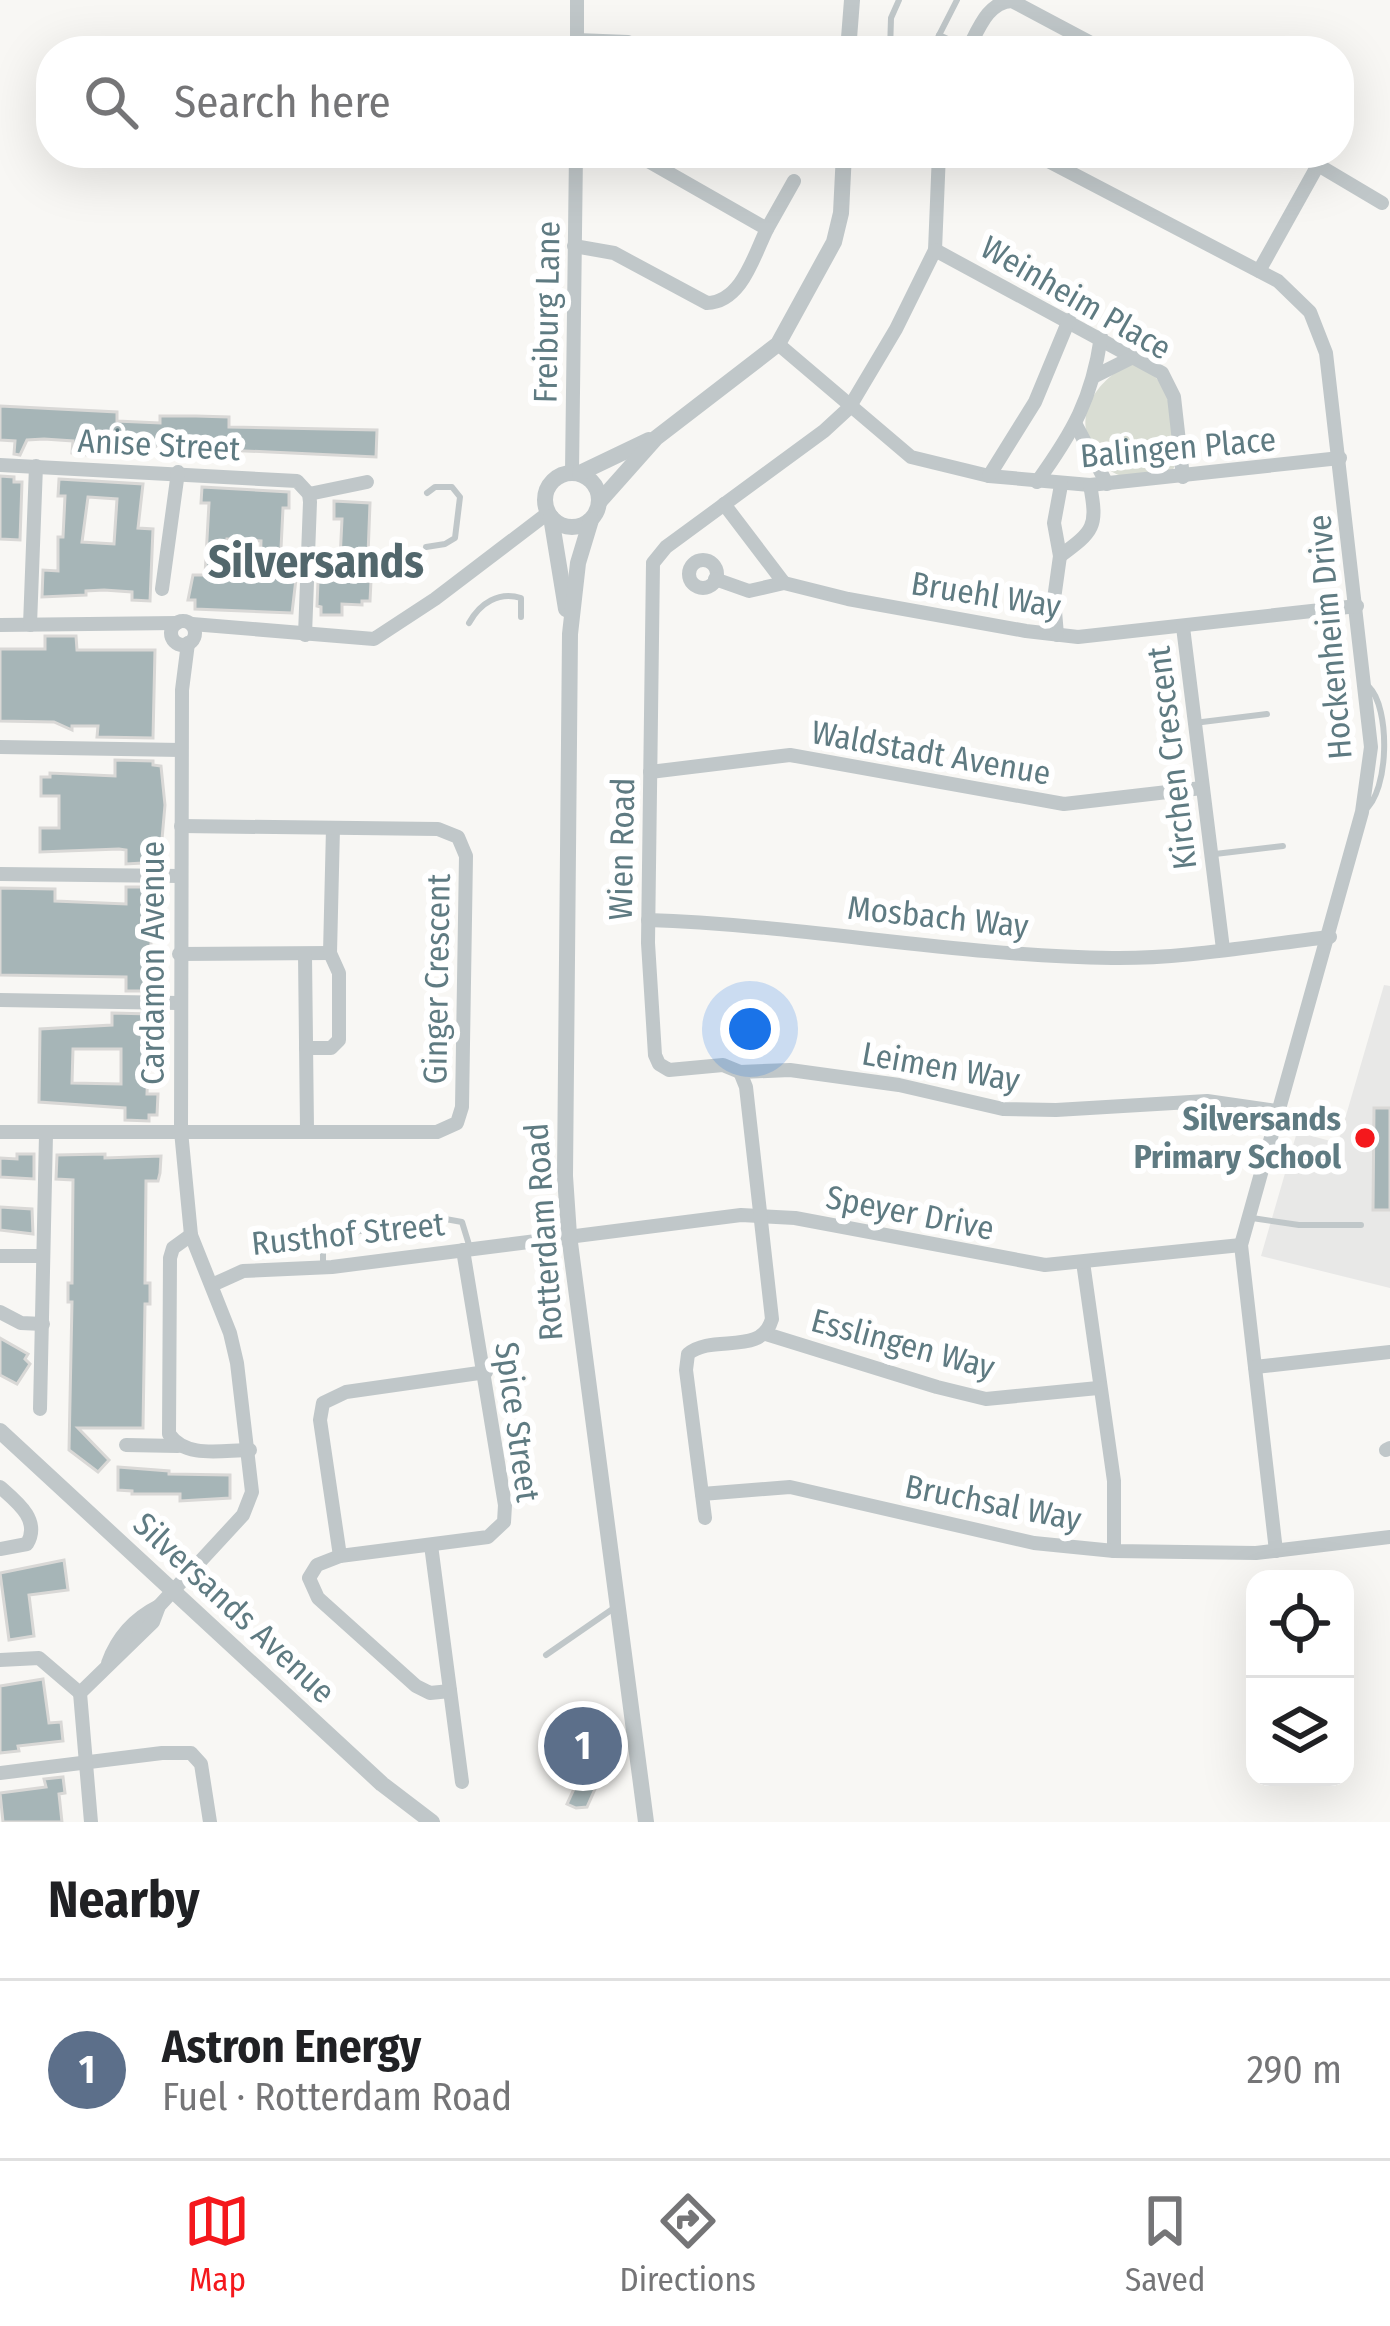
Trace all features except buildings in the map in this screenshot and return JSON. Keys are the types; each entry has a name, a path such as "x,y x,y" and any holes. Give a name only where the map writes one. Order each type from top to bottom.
{"street":[{"path":"577,0 577,36"},
{"path":"849,36 852,0"},
{"path":"975,36 991,10 1000,2 1012,1 1078,36"},
{"name":"Freiburg Lane","path":"575,168 576,472"},
{"path":"660,168 767,229"},
{"path":"549,515 570,527 590,520 600,501 656,438 778,344 834,242 843,168"},
{"name":"Wien Road","path":"740,1072 728,1066 677,1070 659,1064 653,1042 648,920 652,563 666,547 849,408 935,250 938,168"},
{"name":"Hockenheim Drive","path":"1062,168 1290,290 1318,325 1326,352 1365,685 1381,768 1362,812 1240,1245 1276,1551"},
{"path":"1259,271 1316,168"},
{"path":"1323,168 1382,203"},
{"path":"574,247 614,253 712,304 736,290 794,181"},
{"name":"Weinheim Place","path":"935,250 1162,373 1172,391 1184,477"},
{"path":"988,476 1035,402 1069,320"},
{"path":"1036,482 1076,425 1095,376 1101,338"},
{"name":"Balingen Place","path":"778,344 911,457 988,476 1099,485 1340,458"},
{"path":"1095,376 1135,356"},
{"path":"1060,556 1087,536 1095,523 1099,485 1076,425"},
{"path":"549,515 547,488 556,477 656,438"},
{"name":"Anise Street","path":"0,465 286,477 309,494"},
{"path":"30,625 36,466"},
{"path":"162,589 178,472"},
{"path":"576,472 595,483 600,501"},
{"path":"305,635 309,494 368,482"},
{"path":"1057,635 1054,598 1060,556 1054,523 1061,485"},
{"path":"724,504 784,583"},
{"path":"0,625 380,637 549,515"},
{"name":"Rotterdam Road","path":"549,515 570,634"},
{"name":"Rotterdam Road","path":"590,520 578,563 570,634 565,1176 646,1822"},
{"name":"Bruehl Way","path":"716,579 749,591 784,583 848,599 1057,635 1088,637 1183,627"},
{"name":"Kirchen Crescent","path":"1222,949 1183,627 1357,606"},
{"name":"Cardamon Avenue","path":"80,1693 126,1642 153,1622 159,1606 246,1510 252,1492 237,1363 191,1235 181,1131 182,634"},
{"path":"0,747 181,750"},
{"name":"Waldstadt Avenue","path":"650,772 790,755 1064,804 1202,788"},
{"name":"Ginger Crescent","path":"0,1132 437,1132 454,1127 462,1107 463,844 448,830 181,826"},
{"path":"306,1048 334,1048 339,1042 339,973 330,953 333,829"},
{"path":"0,874 180,876"},
{"name":"Mosbach Way","path":"648,920 764,925 1025,955 1123,958 1222,949"},
{"path":"1222,949 1330,937"},
{"path":"179,954 330,953"},
{"path":"305,955 307,1130"},
{"path":"0,1000 178,1003"},
{"name":"Leimen Way","path":"740,1072 790,1070 899,1085 1003,1109 1207,1101 1277,1111"},
{"path":"705,1518 686,1370 688,1354 705,1345 748,1342 766,1334 772,1319 746,1087 740,1072"},
{"path":"40,1408 46,1134"},
{"name":"Speyer Drive","path":"569,1235 762,1214 1026,1263 1083,1262 1240,1245"},
{"name":"Cardamon Avenue","path":"178,1446 166,1419 170,1258 173,1248 191,1235"},
{"name":"Rusthof Street","path":"212,1285 235,1272 323,1268 569,1235"},
{"name":"Spice Street","path":"340,1556 488,1538 506,1517 467,1250"},
{"path":"0,1256 43,1256"},
{"path":"1083,1262 1114,1481 1114,1551"},
{"path":"0,1312 20,1323 43,1324"},
{"name":"Esslingen Way","path":"766,1334 986,1399 1098,1388"},
{"path":"1255,1367 1390,1352"},
{"path":"450,1691 430,1693 416,1687 319,1598 309,1582 322,1562 340,1556 320,1420 323,1403 346,1392 486,1372"},
{"name":"Silversands Avenue","path":"0,1431 382,1784 432,1822"},
{"path":"126,1445 250,1450"},
{"path":"0,1487 28,1515 32,1535 22,1546 0,1549"},
{"name":"Bruchsal Way","path":"702,1494 790,1487 1042,1545 1114,1551 1276,1551 1390,1537"},
{"path":"431,1545 462,1783"},
{"path":"0,1660 39,1658 80,1693 91,1822"},
{"path":"0,1773 191,1753 201,1764 210,1822"}],"lane":[{"path":"890,36 898,0"},
{"path":"940,35 957,0"},
{"path":"426,547 455,538 460,497 452,487 434,487 427,493"},
{"path":"469,623 484,604 502,596 521,598 521,616"},
{"path":"1365,685 1378,695 1387,715 1381,768"},
{"path":"1194,723 1268,714"},
{"path":"1211,855 1282,847"},
{"path":"327,1237 452,1217 462,1222 467,1250"},
{"path":"1248,1217 1299,1226 1361,1225"},
{"path":"323,1221 327,1237 323,1268"},
{"path":"546,1655 617,1606"}],"shaded area":[{"path":"1129,364 1145,369 1164,389 1176,464 1171,473 1134,478 1117,474 1102,463 1088,437 1091,401 1107,380"},
{"name":"Silversands Primary School","path":"1384,985 1390,986 1390,1288 1261,1256 1297,1132 1338,1143"}],"place":[{"name":"Silversands Primary School","path":"1365,1138"},
{"name":"Astron Energy","path":"583,1746"}],"district":[{"name":"Silversands","path":"316,562"}]}
